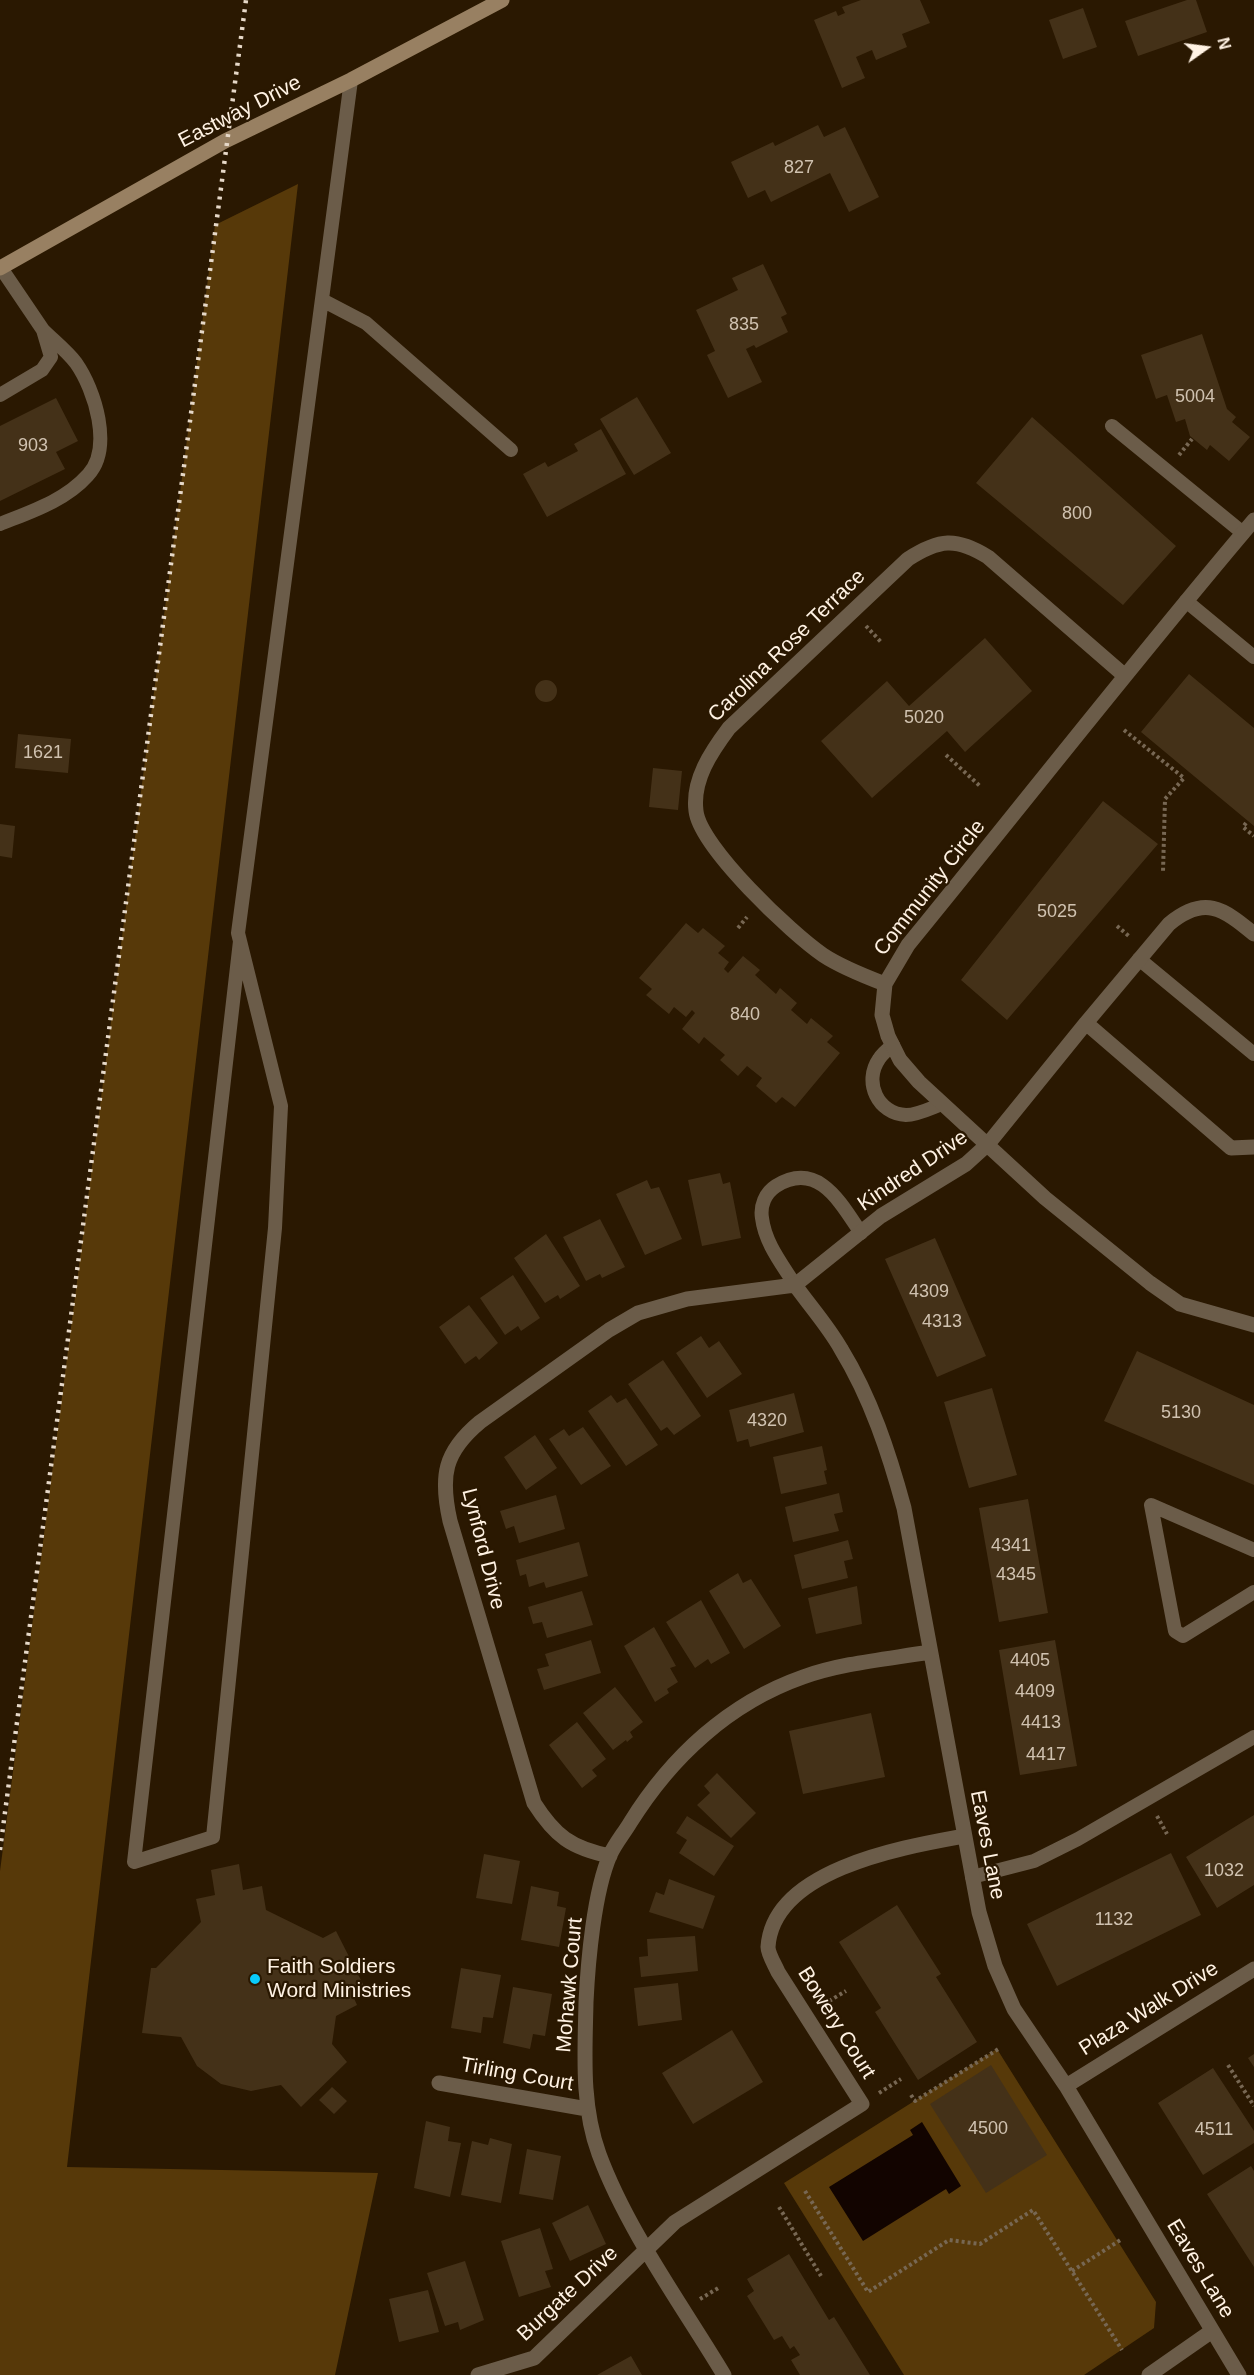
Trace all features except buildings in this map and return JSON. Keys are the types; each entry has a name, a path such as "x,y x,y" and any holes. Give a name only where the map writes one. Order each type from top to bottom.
{"main road":[{"name":"Eastway Drive","path":"0,268 225,141 351,80 502,0"}],"street":[{"name":"Community Circle","path":"1254,520 908,945 885,984 882,1015 900,1060 942,1104 1045,1197 1180,1304 1254,1325"},
{"name":"Carolina Rose Terrace","path":"885,984 822,955 745,884 703,832 696,813 696,795 709,758 729,728 908,559 927,546 943,543 971,546 988,557 1125,676"},
{"name":"Kindred Drive","path":"795,1285 881,1216 966,1164 988,1144 1139,959 1169,924 1185,911 1206,907 1228,912 1254,934"},
{"path":"1086,1023 1231,1148 1254,1147"},
{"name":"Eaves Lane","path":"795,1285 841,1348 870,1405 888,1452 904,1508 979,1912 995,1966 1014,2009 1066,2086 1239,2375"},
{"name":"Lynford Drive","path":"610,1856 586,1851 569,1843 549,1826 534,1803 450,1521 445,1500 448,1462 461,1437 480,1422 609,1330 638,1313 687,1299 795,1285"},
{"name":"Mohawk Court","path":"724,2375 616,2197 598,2152 587,2109 584,2064 587,1978 594,1921 610,1856 660,1777 688,1747 729,1715 770,1691 803,1676 930,1652"},
{"name":"Bowery Court","path":"647,2248 675,2222 862,2104 778,1972 768,1949 775,1919 786,1905 809,1886 842,1868 883,1853 964,1836"},
{"name":"Plaza Walk Drive","path":"1066,2086 1254,1969"},
{"name":"Tirling Court","path":"439,2083 587,2109"},
{"name":"Burgate Drive","path":"478,2375 534,2358 647,2248"},
{"path":"1149,2375 1212,2331"}],"lane":[{"path":"240,941 134,1862 213,1837 274,1240 282,1106 238,933 351,80"},
{"path":"0,268 44,330 75,362 87,383 96,412 100,450 89,475 57,500 0,524"},
{"path":"322,300 366,323 511,450"},
{"path":"0,395 42,370 51,357 44,330"},
{"path":"1112,426 1243,533"},
{"path":"1186,601 1254,657"},
{"path":"1139,959 1254,1054"},
{"path":"893,1045 878,1059 872,1074 874,1092 881,1105 896,1114 909,1115 942,1104"},
{"path":"795,1285 767,1236 762,1217 763,1201 772,1189 784,1181 802,1176 820,1182 839,1201 861,1233"},
{"path":"1254,1550 1151,1505 1175,1631 1183,1636 1254,1592"},
{"path":"972,1877 1034,1861 1078,1839 1254,1737"}],"path":[{"path":"1124,730 1184,778 1165,799 1162,872"},
{"path":"946,755 981,787"},
{"path":"1246,823 1243,827 1254,836"},
{"path":"911,2096 915,2102 1000,2048"},
{"path":"1228,2065 1254,2106"},
{"path":"805,2191 868,2292 949,2240 980,2244 1033,2210 1122,2350"},
{"path":"779,2207 821,2276"},
{"path":"1072,2271 1122,2240"}],"shaded area":[{"path":"298,184 67,2167 378,2173 335,2375 0,2375 0,1871 215,225"},
{"path":"997,2049 1156,2302 1154,2328 1084,2375 904,2375 784,2183"},
{"path":"922,2122 961,2186 949,2194 946,2189 863,2241 829,2187 913,2135 910,2130"}],"railway":[{"path":"0,1850 246,0"}],"place":[{"name":"Faith Soldiers Word Ministries","path":"255,1979"}]}
